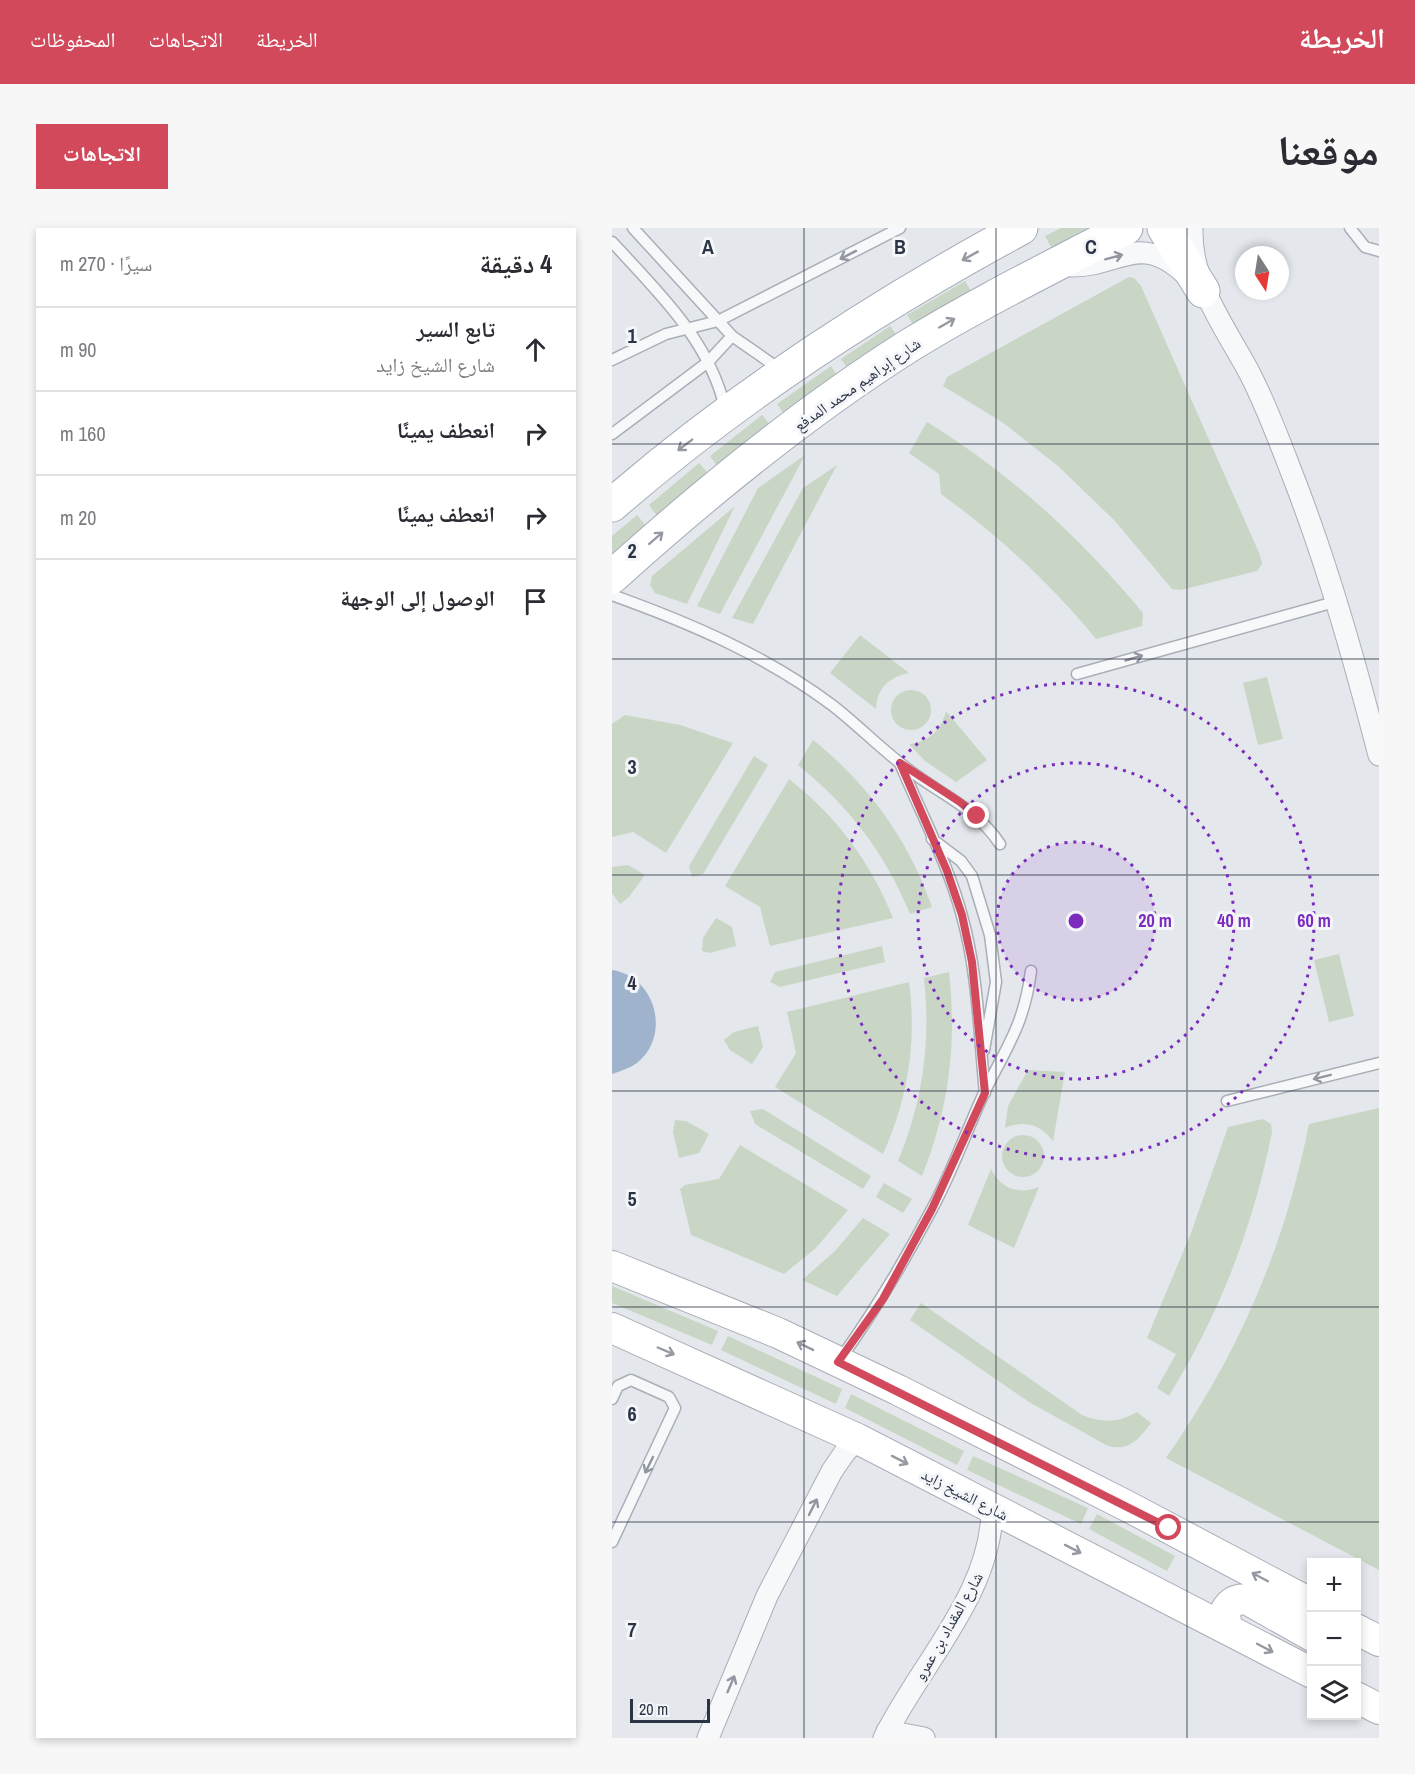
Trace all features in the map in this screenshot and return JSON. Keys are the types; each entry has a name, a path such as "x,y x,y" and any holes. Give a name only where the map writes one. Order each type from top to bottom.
{"main road":[{"path":"612,505 726,414 784,372 886,304 1021,228"},
{"name":"شارع إبراهيم محمد المدفع","path":"612,577 730,476 848,387 934,331 1126,228"},
{"path":"1164,228 1203,291"},
{"path":"612,1266 768,1328 1118,1501 1307,1603"},
{"name":"شارع الشيخ زايد","path":"612,1328 858,1439 1228,1628 1307,1671"},
{"path":"1228,1628 1224,1614 1227,1606 1240,1599 1248,1600 1307,1634"},
{"path":"1361,1632 1379,1641"},
{"path":"1361,1655 1379,1658"},
{"path":"1361,1699 1379,1708"}],"street":[{"path":"1192,228 1193,249 1203,291 1251,376 1300,494 1338,601 1379,755"},
{"path":"1057,264 1077,266 1119,255 1150,254 1178,268 1203,291"},
{"path":"708,1738 767,1596 822,1488 845,1452 858,1439"},
{"name":"شارع المقداد بن عمرو","path":"886,1735 978,1575 990,1540 992,1507"},
{"path":"886,1735 924,1738"}],"lane":[{"path":"633,228 732,336 784,372"},
{"path":"871,244 879,228"},
{"path":"612,360 655,338 718,321 900,228"},
{"path":"1350,228 1365,247 1379,251"},
{"path":"612,243 655,287 688,329 718,382 726,414"},
{"path":"612,434 708,362 732,336"},
{"path":"612,595 715,635 756,655 831,705 900,763 960,802 990,829 1000,844"},
{"path":"1077,674 1338,601"},
{"path":"900,763 955,893 968,939 985,1093"},
{"path":"932,839 961,861 972,876 994,951 994,998 982,1062"},
{"path":"838,1362 883,1299 932,1209 985,1093 1016,1034 1027,1004 1031,971"},
{"path":"1227,1101 1379,1063"},
{"path":"612,1399 622,1382 636,1381 669,1396 675,1403 675,1412 612,1542"}],"green space":[{"path":"1061,228 1092,228 1052,249 1045,236"},
{"path":"1129,277 1134,278 1141,286 1260,555 1262,564 1257,571 1181,590 1172,589 1115,521 1058,466 1002,422 943,386 947,377"},
{"path":"965,281 971,291 914,326 907,315"},
{"path":"890,326 897,336 848,369 841,359"},
{"path":"831,366 838,377 784,414 777,404"},
{"path":"762,415 770,425 717,466 710,456"},
{"path":"927,422 1016,485 1069,533 1143,613 1142,626 1096,639 1061,599 1023,562 984,527 941,494 939,474 909,453"},
{"path":"805,455 720,614 697,606 758,488"},
{"path":"699,463 708,473 657,516 649,505"},
{"path":"837,465 753,624 732,618 803,488"},
{"path":"735,506 687,604 655,593 650,585 652,576"},
{"path":"637,515 646,526 612,555 612,536"},
{"path":"860,635 909,673 896,677 885,685 879,695 876,709 830,673"},
{"path":"1267,677 1283,739 1258,745 1243,683"},
{"path":"911,690 919,691 925,696 930,702 930,718 925,724 919,729 911,730 903,729 897,724 892,718 891,710 892,702 897,696 903,691"},
{"path":"946,711 987,760 956,782 925,761 909,744 923,741 933,734 941,724"},
{"path":"625,715 680,725 733,743 666,853 633,832 612,837 612,724"},
{"path":"813,740 852,776 899,836 932,907 910,914 889,871 864,832 834,797 798,765"},
{"path":"754,756 768,765 703,874 692,877 689,866"},
{"path":"789,779 822,809 850,841 874,878 893,918 770,946 760,907 725,886"},
{"path":"628,865 645,875 629,897 620,904 612,893 612,867"},
{"path":"716,918 732,927 736,946 710,953 702,951 703,938"},
{"path":"882,946 885,962 780,987 770,982 775,972"},
{"path":"1339,954 1354,1016 1329,1022 1314,960"},
{"path":"949,972 952,1025 949,1076 939,1126 922,1176 898,1161 914,1116 923,1071 926,1025 924,978"},
{"path":"909,982 912,1027 908,1070 899,1112 883,1154 775,1087 796,1053 787,1012"},
{"path":"758,1026 763,1047 752,1064 730,1050 724,1040 734,1032"},
{"path":"1028,1070 1065,1072 1053,1141 1043,1131 1031,1125 1019,1124 1005,1128 1008,1106"},
{"path":"1379,1108 1379,1570 1361,1561 1361,1558 1356,1558 1166,1458 1216,1379 1255,1298 1286,1214 1309,1124"},
{"path":"763,1109 871,1176 863,1189 755,1124 750,1111"},
{"path":"1263,1119 1271,1124 1272,1132 1245,1235 1204,1333 1169,1396 1157,1388 1176,1354 1147,1338 1191,1233 1228,1127"},
{"path":"675,1120 686,1121 709,1134 699,1153 679,1158 673,1132"},
{"path":"1023,1135 1031,1136 1038,1141 1043,1148 1043,1164 1038,1171 1031,1176 1023,1177 1015,1176 1008,1171 1003,1164 1002,1156 1003,1148 1008,1141 1015,1136"},
{"path":"740,1145 848,1210 816,1248 784,1274 691,1235 680,1189 685,1185 719,1179"},
{"path":"991,1169 1005,1186 1018,1190 1039,1187 1014,1248 968,1225"},
{"path":"884,1183 912,1199 903,1213 876,1197"},
{"path":"863,1218 890,1234 837,1296 802,1280 835,1251"},
{"path":"612,1286 718,1331 712,1345 612,1303"},
{"path":"921,1303 1082,1415 1110,1421 1137,1412 1151,1423 1137,1439 1127,1446 1106,1445 1029,1402 910,1320"},
{"path":"728,1336 842,1389 836,1404 721,1350"},
{"path":"851,1394 964,1451 957,1465 845,1408"},
{"path":"973,1456 1088,1508 1081,1524 967,1470"},
{"path":"1097,1514 1175,1556 1167,1571 1089,1529"}],"water":[{"path":"612,970 627,975 639,983 654,1008 656,1023 654,1038 648,1051 634,1065 612,1074"}],"route":[{"path":"977,816 960,802 919,778 900,763 947,871 962,915 972,962 985,1093 932,1209 883,1299 838,1362 957,1419 1169,1528"}]}
